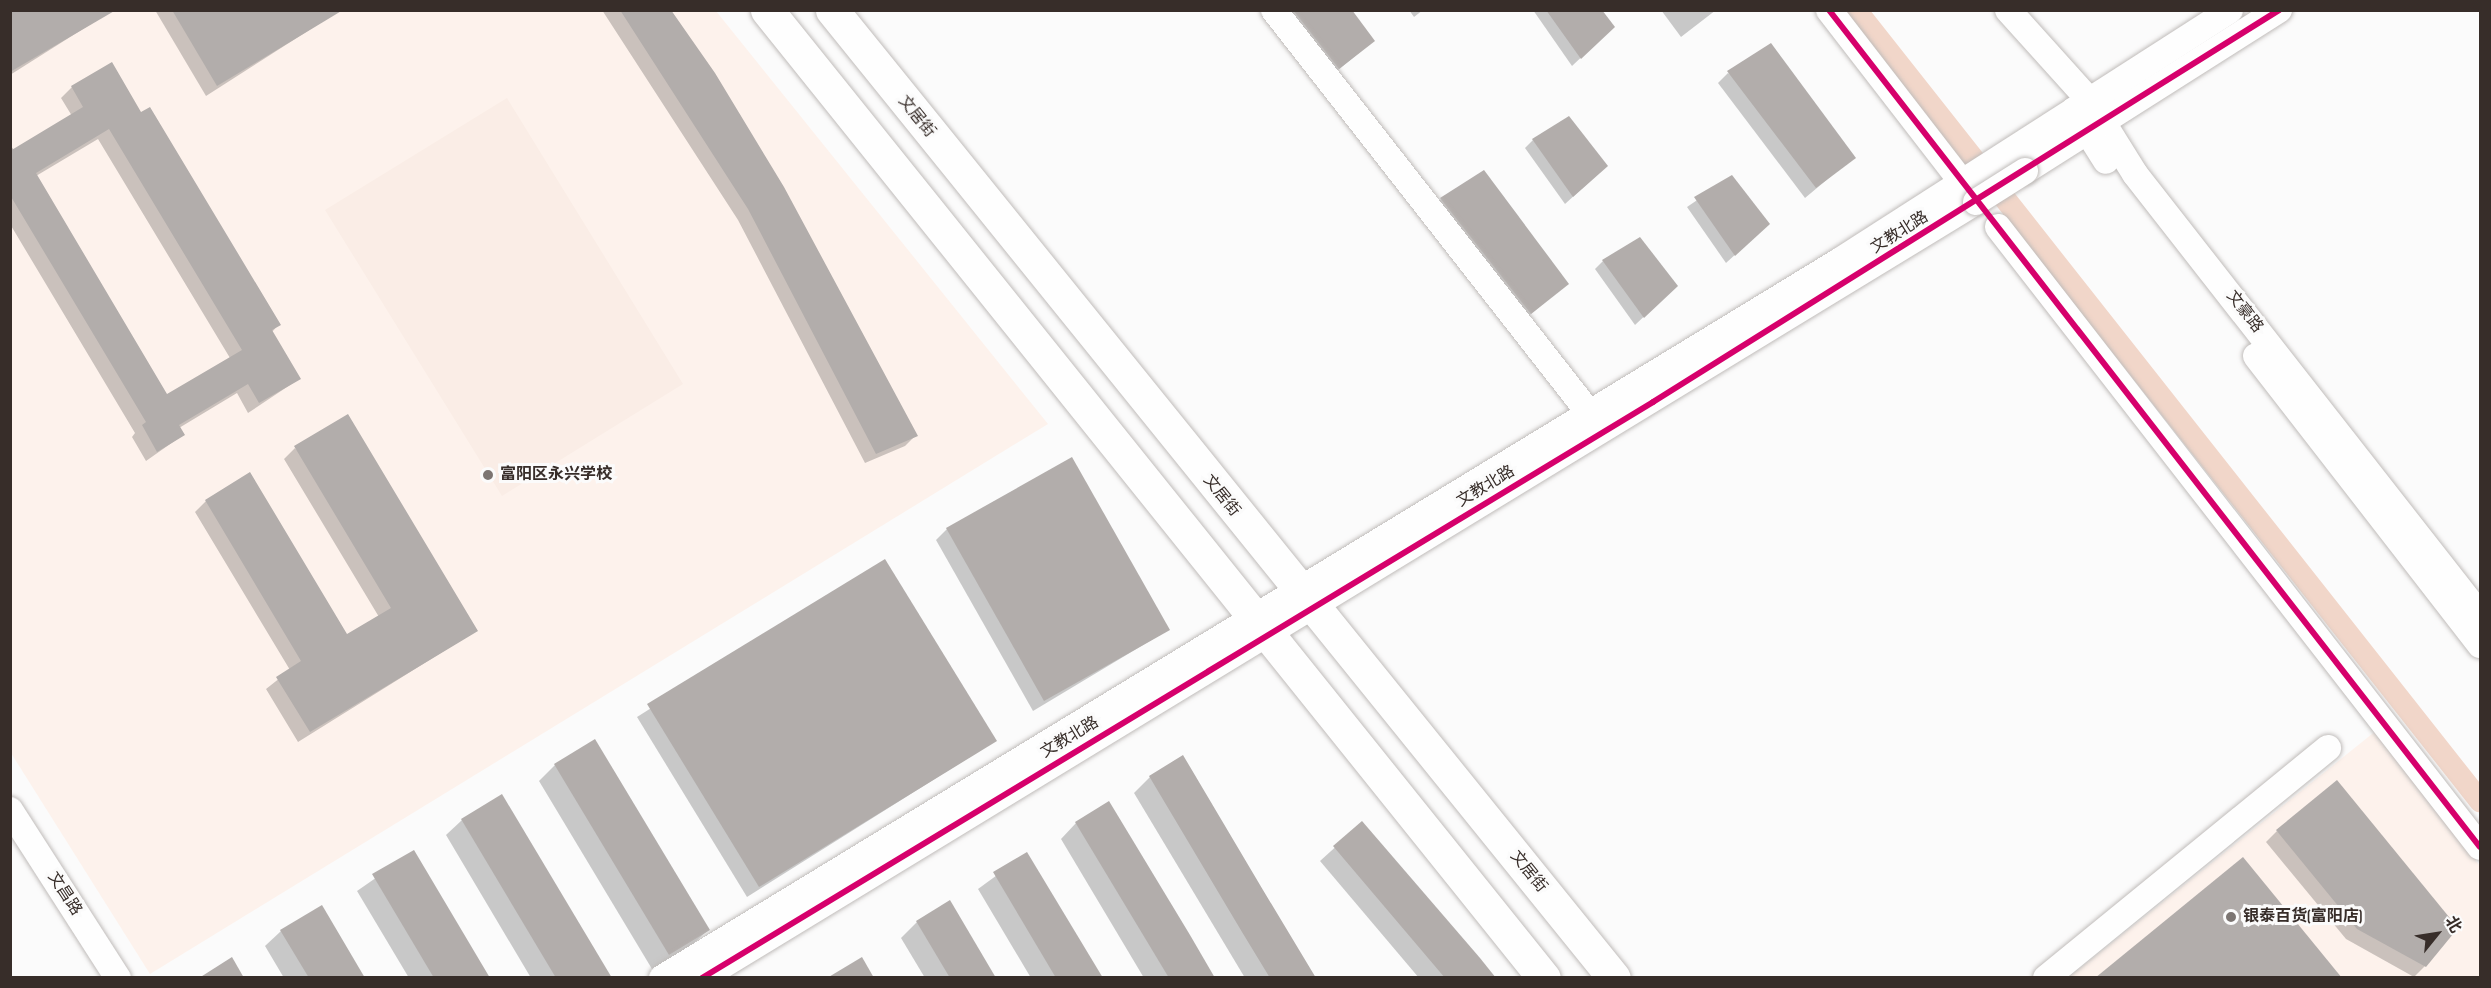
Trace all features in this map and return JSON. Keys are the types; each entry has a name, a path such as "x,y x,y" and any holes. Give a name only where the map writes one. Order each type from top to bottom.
{"main road":[{"path":"767,10 1261,624 1541,977"},
{"name":"文居街","path":"831,10 1304,598 1614,978"}],"street":[{"path":"1274,10 1590,414"},
{"path":"1829,10 1964,185"},
{"name":"文豪路","path":"2008,10 2081,105 2095,127 2135,174 2481,615"},
{"name":"文教北路","path":"662,978 1304,598 1964,185 2012,150 2230,10"},
{"name":"文教北路","path":"1304,598 1590,414 1964,185 2025,171 2279,10"},
{"name":"文豪路","path":"2095,127 2120,183 2481,645"},
{"path":"1998,227 2481,847"},
{"name":"文教北路","path":"702,978 1261,624"},
{"path":"2046,978 2328,748"},
{"name":"文昌路","path":"10,810 117,978"}],"shaded area":[{"name":"富阳区永兴学校","path":"11,11 716,11 1048,424 150,974 11,753"},
{"path":"507,98 683,384 502,496 325,210"},
{"name":"银泰百货(富阳店)","path":"2377,730 2480,866 2480,977 2068,978"}],"building":[{"path":"10,10 116,10 10,72"},
{"path":"172,10 343,10 217,86"},
{"path":"620,10 671,10 715,73 784,187 918,436 876,454 748,209"},
{"path":"1293,10 1352,10 1375,41 1339,69"},
{"path":"1546,10 1602,10 1615,27 1581,59"},
{"path":"1771,43 1856,158 1816,188 1727,71"},
{"path":"112,62 141,112 150,107 281,325 272,330 301,379 259,403 248,384 179,425 185,435 157,452 142,425 146,422 10,195 10,151 83,107 71,86","holes":["109,129 242,350 167,394 36,173"]},
{"path":"1569,116 1608,166 1573,197 1532,139"},
{"path":"1484,170 1569,284 1531,314 1440,198"},
{"path":"1732,175 1770,224 1735,256 1694,197"},
{"path":"1640,237 1678,286 1644,318 1602,260"},
{"path":"348,414 478,631 310,732 276,677 301,661 205,500 250,472 347,634 391,608 294,446"},
{"path":"1072,457 1170,630 1044,701 946,528"},
{"path":"885,559 997,741 759,887 647,704"},
{"path":"595,739 710,930 669,955 554,764"},
{"path":"1183,755 1316,978 1270,978 1242,932 1149,776"},
{"path":"2337,780 2458,928 2426,967 2357,929 2276,830"},
{"path":"502,794 612,978 556,978 461,819"},
{"path":"1109,801 1215,978 1169,978 1075,822"},
{"path":"1362,821 1496,978 1445,978 1333,846"},
{"path":"414,850 490,978 434,978 372,874"},
{"path":"1027,852 1103,978 1056,978 993,872"},
{"name":"银泰百货(富阳店)","path":"2243,857 2342,978 2095,978"},
{"path":"950,900 996,978 950,978 916,921"},
{"path":"322,905 365,978 309,978 280,930"},
{"path":"232,957 244,978 199,978"},
{"path":"862,957 874,978 827,978"}],"waterway":[{"path":"1856,10 2480,801"}],"cycle path":[{"path":"1829,10 2480,847"},
{"path":"702,978 1653,402 2279,10"}],"place":[{"name":"富阳区永兴学校","path":"488,475"},
{"name":"银泰百货(富阳店)","path":"2231,917"}]}
